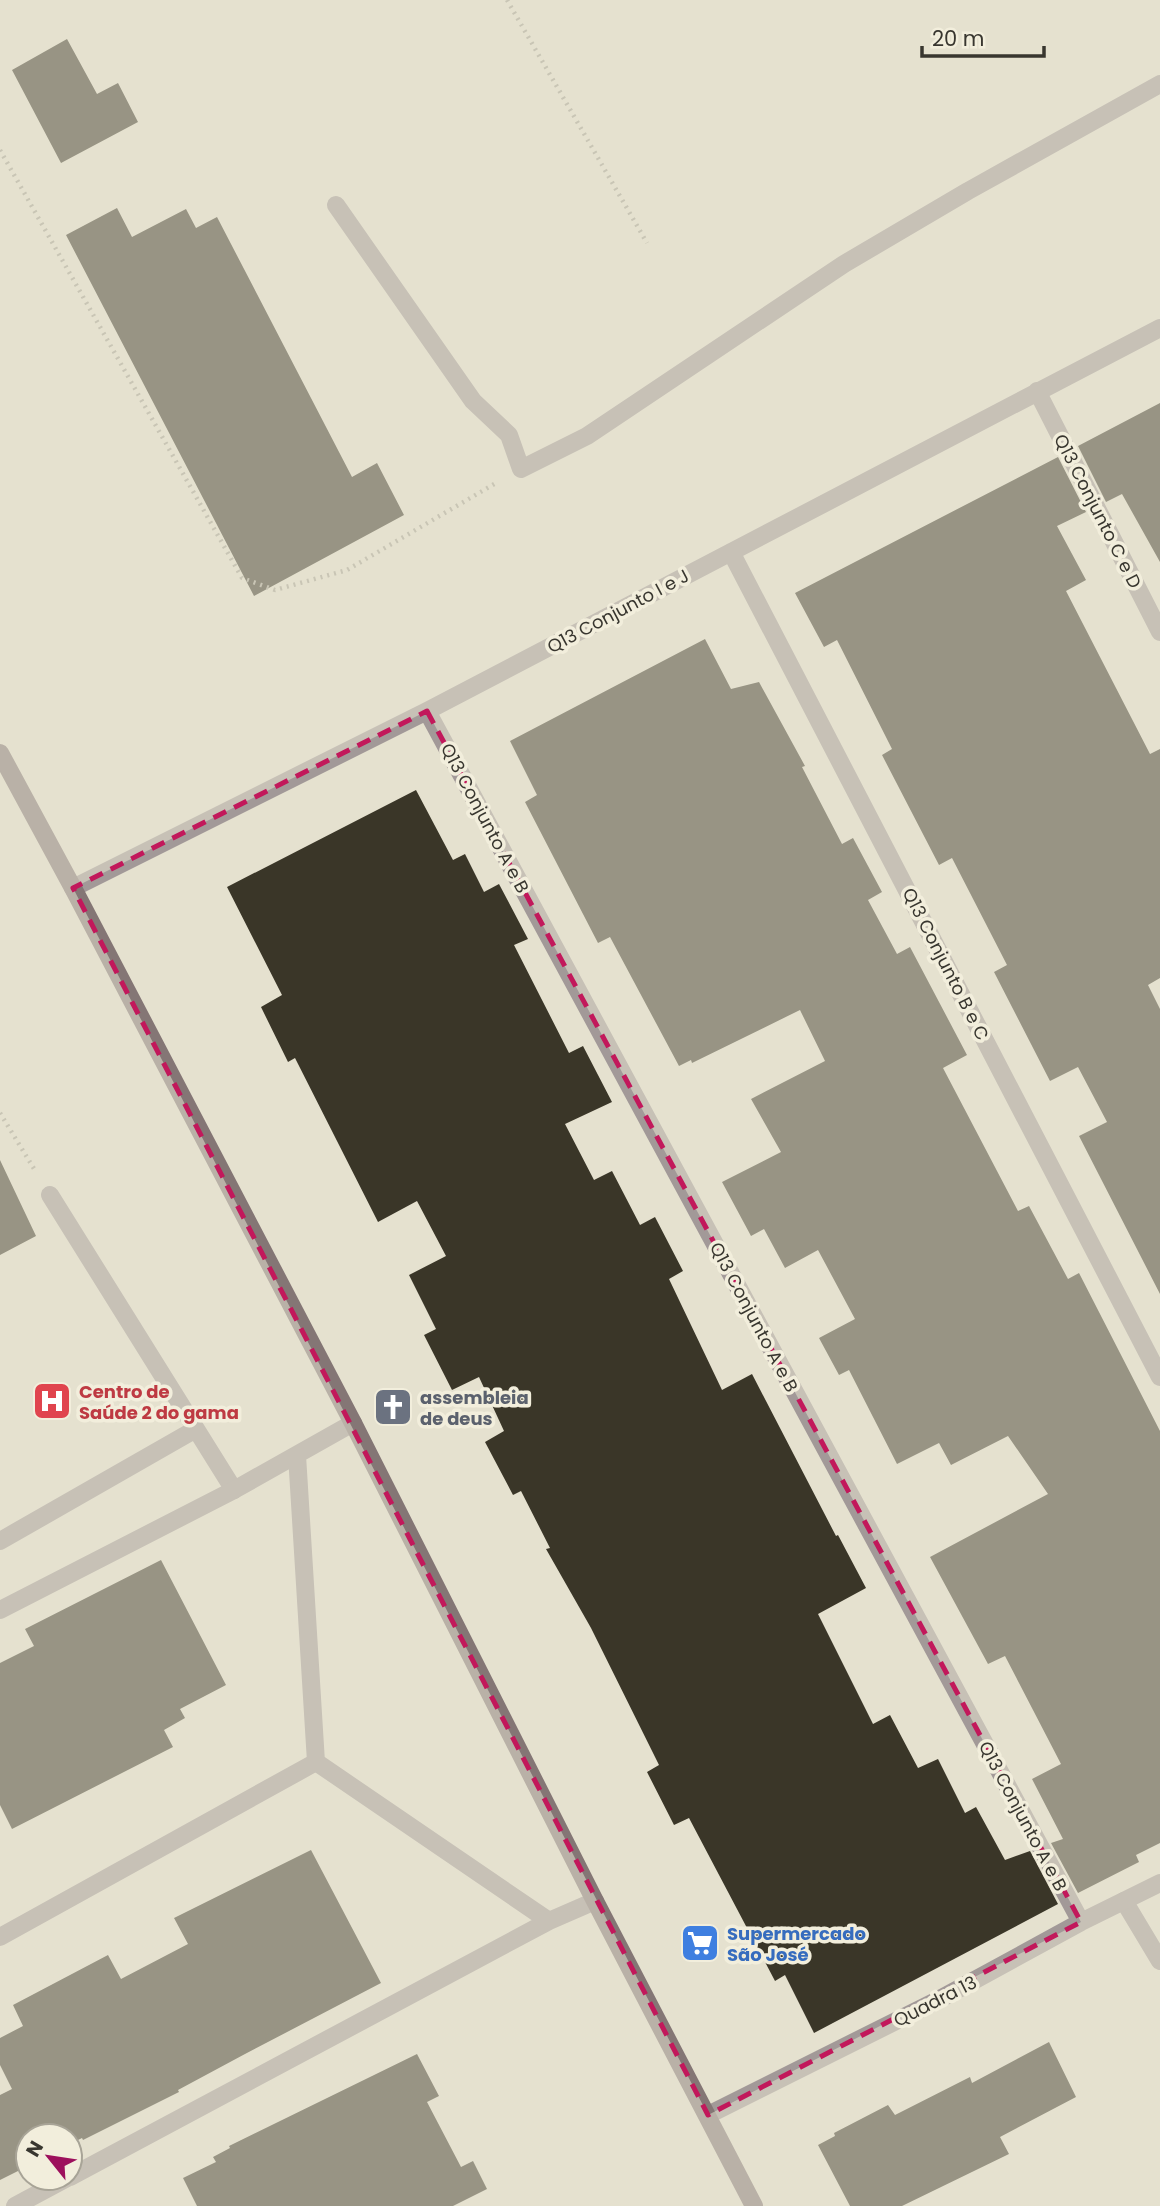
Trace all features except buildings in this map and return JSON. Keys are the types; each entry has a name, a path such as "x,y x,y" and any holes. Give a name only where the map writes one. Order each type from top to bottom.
{"street":[{"path":"336,205 473,401 509,435 521,469 587,436 844,264 1160,84"},
{"path":"1134,97 1160,94"},
{"name":"Q13 Conjunto I e J","path":"73,888 427,711 1160,327"},
{"name":"Q13 Conjunto C e D","path":"1037,391 1160,632"},
{"name":"Q13 Conjunto B e C","path":"732,552 1160,1377"},
{"name":"Q13 Conjunto A e B","path":"427,711 1081,1922"},
{"path":"0,753 353,1423 595,1901 754,2206"},
{"path":"50,1195 234,1490"},
{"path":"0,1611 234,1490 353,1423"},
{"path":"0,1541 196,1429"},
{"path":"297,1455 316,1762"},
{"path":"316,1762 549,1922"},
{"path":"0,1937 316,1762"},
{"name":"Quadra 13","path":"708,2115 940,1999 1081,1922 1160,1883"},
{"path":"84,2169 549,1922 595,1901"},
{"path":"1124,1901 1160,1961"},
{"path":"15,2206 41,2192"}],"path":[{"path":"507,0 647,243"},
{"path":"0,150 242,578 275,590 347,570 521,469"},
{"path":"0,1112 50,1195"}],"highlighted area":[{"path":"427,711 1081,1922 708,2115 73,888"}],"place":[{"name":"Centro de Saúde 2 do gama","path":"52,1401"},
{"name":"assembleia de deus","path":"393,1407"},
{"name":"Supermercado São José","path":"700,1943"}]}
